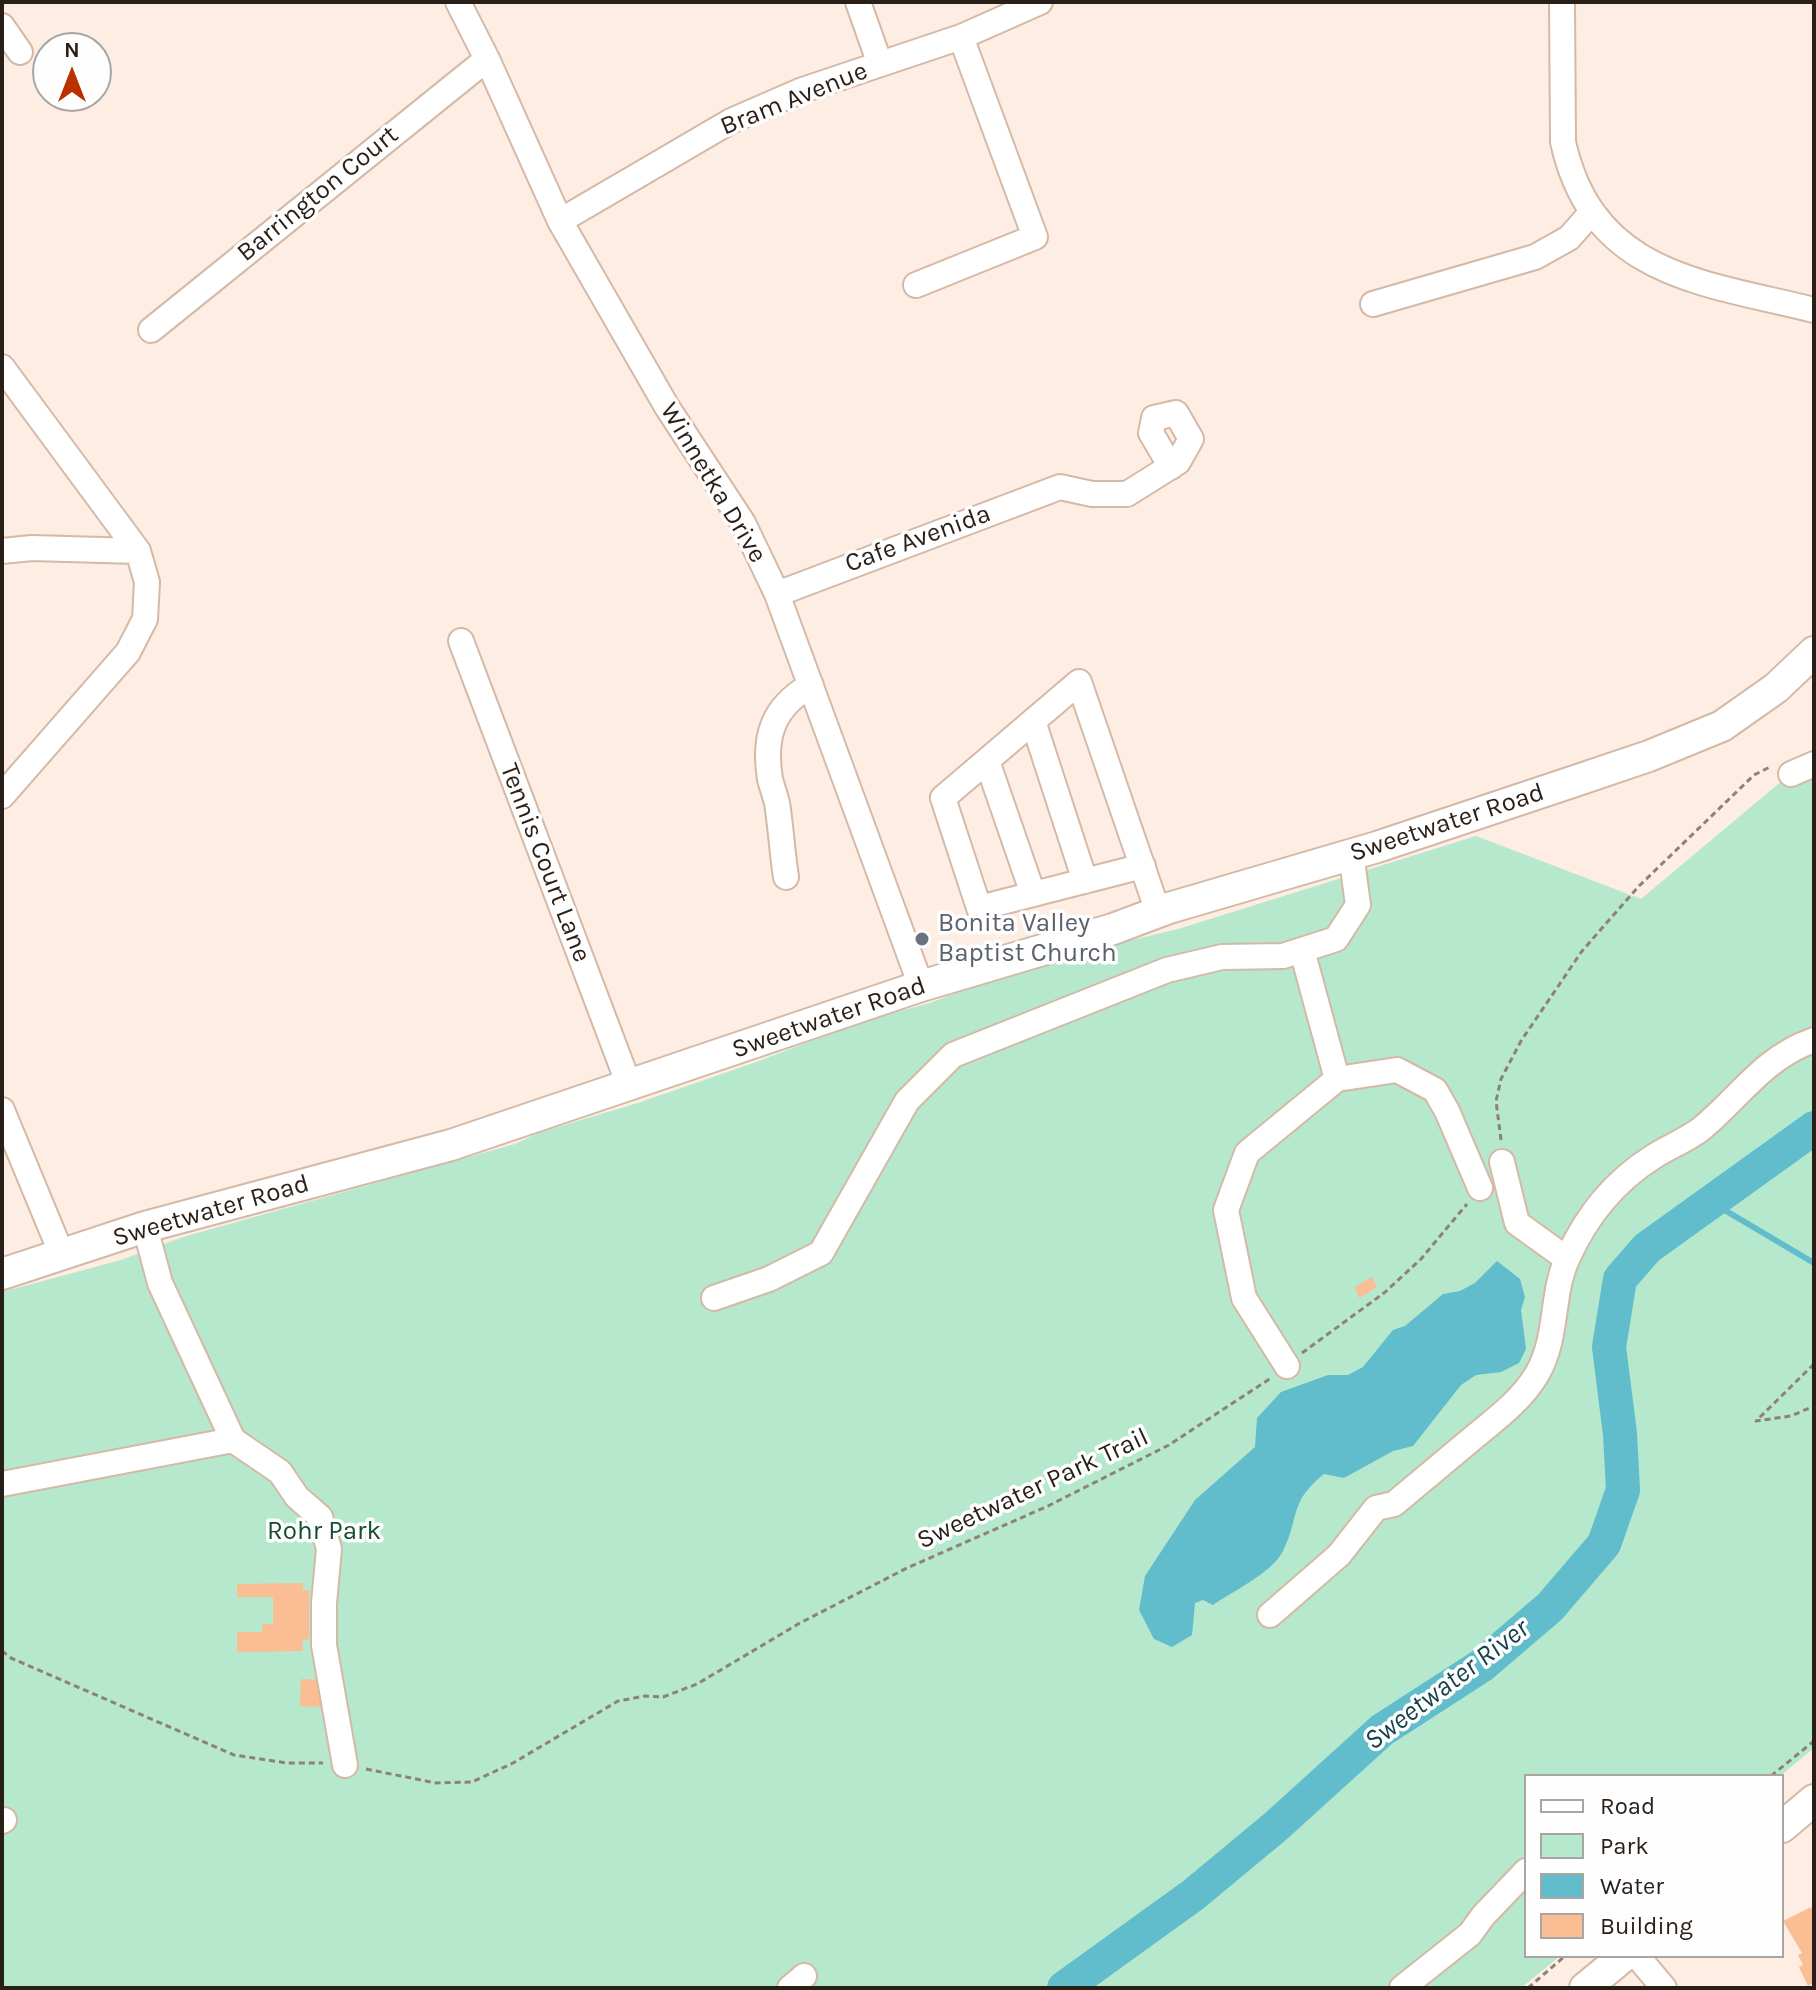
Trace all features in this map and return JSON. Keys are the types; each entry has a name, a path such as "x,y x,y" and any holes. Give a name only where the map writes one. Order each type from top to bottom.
{"main road":[{"name":"Sweetwater Road","path":"2,1274 145,1227 451,1145 921,986 1113,929 1649,756 1722,726 1776,688 1814,652"},
{"path":"1649,756 1674,763 1752,731 1814,680"},
{"path":"1784,1825 1814,1800"},
{"path":"1585,1988 1622,1958"}],"street":[{"name":"Winnetka Drive","path":"458,2 560,221 667,407 743,523 777,594 921,986"},
{"path":"858,2 880,64"},
{"name":"Bram Avenue","path":"560,221 731,121 800,91 961,37 1040,2"},
{"path":"1562,2 1563,142 1574,179 1592,212 1620,243 1675,275 1814,310"},
{"path":"2,26 20,52"},
{"path":"916,285 1035,237 961,37"},
{"name":"Barrington Court","path":"151,330 487,59"},
{"path":"1373,304 1535,257 1569,238 1592,212"},
{"path":"2,367 138,551 147,582 145,619 128,652 2,796"},
{"name":"Cafe Avenida","path":"777,594 1060,487 1092,494 1127,494 1171,467"},
{"path":"2,551 32,548 138,551"},
{"name":"Tennis Court Lane","path":"461,641 629,1085"},
{"path":"1143,866 979,908 943,798 1079,682 1143,866 1158,912"},
{"path":"786,877 776,798 770,779 769,732 791,697 811,685"},
{"path":"1033,721 1085,881"},
{"path":"987,761 1033,894"},
{"path":"1785,768 1814,764"},
{"path":"714,1298 769,1279 821,1253 907,1101 953,1055 1167,970 1222,957 1283,956 1336,939 1358,905 1351,853"},
{"path":"1302,950 1337,1079"},
{"path":"1270,1615 1339,1555 1376,1508 1394,1504 1512,1405 1536,1376 1551,1346 1558,1290 1567,1259 1588,1219 1613,1188 1653,1157 1698,1131 1767,1064 1782,1053 1814,1040"},
{"path":"1287,1366 1244,1298 1226,1210 1247,1153 1337,1079 1397,1070 1435,1090 1480,1188"},
{"path":"2,1110 62,1255"},
{"path":"1502,1162 1517,1223 1567,1259"},
{"path":"145,1227 160,1283 233,1440 280,1472 297,1497 320,1517 329,1549 324,1645 345,1765"},
{"path":"2,1484 233,1440"},
{"path":"1402,1988 1470,1934 1524,1873"},
{"path":"1639,1958 1664,1988"}],"path":[{"path":"1502,1162 1496,1101 1501,1079 1521,1041 1582,951 1649,876 1754,775 1785,768"},
{"name":"Sweetwater Park Trail","path":"2,1651 11,1658 234,1755 287,1763 345,1765 436,1783 472,1782 513,1763 618,1701 645,1696 663,1697 697,1684 800,1623 907,1568 1048,1506 1169,1445 1257,1390 1384,1293 1421,1259 1480,1188"},
{"path":"1814,1364 1756,1421 1791,1416 1814,1406"},
{"path":"1773,1774 1814,1741"},
{"path":"1528,1988 1563,1958"}],"green space":[{"name":"Rohr Park","path":"1814,754 1814,1748 1782,1774 1524,1774 1524,1958 1558,1958 1521,1988 2,1988 2,1292 121,1260 183,1237 515,1144 538,1133 641,1102 759,1061 863,1021 930,1003 1069,955 1178,929 1476,836 1641,899"}],"water":[{"path":"1497,1261 1520,1279 1525,1297 1521,1310 1526,1349 1519,1363 1501,1372 1476,1375 1461,1385 1413,1446 1393,1451 1344,1478 1324,1474 1305,1493 1283,1551 1270,1567 1213,1605 1203,1600 1195,1603 1192,1635 1172,1647 1154,1639 1139,1610 1145,1576 1195,1500 1255,1447 1257,1418 1281,1392 1328,1375 1348,1375 1363,1367 1393,1330 1405,1326 1443,1294 1460,1291 1475,1283"}],"building":[{"path":"1372,1277 1377,1287 1359,1298 1355,1287"},
{"path":"303,1583 303,1590 309,1590 309,1639 302,1640 303,1651 237,1652 237,1632 262,1632 262,1624 273,1624 273,1597 237,1597 237,1584"},
{"path":"301,1679 325,1680 324,1707 300,1706"},
{"path":"1811,1907 1814,1912 1814,1983 1808,1986 1799,1967 1803,1965 1798,1955 1802,1953 1784,1920"}],"waterway":[{"name":"Sweetwater River","path":"1064,1988 1193,1895 1275,1827 1382,1730 1481,1666 1550,1607 1604,1544 1623,1490 1620,1434 1609,1347 1620,1279 1647,1248 1814,1128"},
{"path":"1806,1134 1814,1146"},
{"path":"1711,1202 1814,1263"}],"place":[{"name":"Bonita Valley Baptist Church","path":"922,939"}]}
